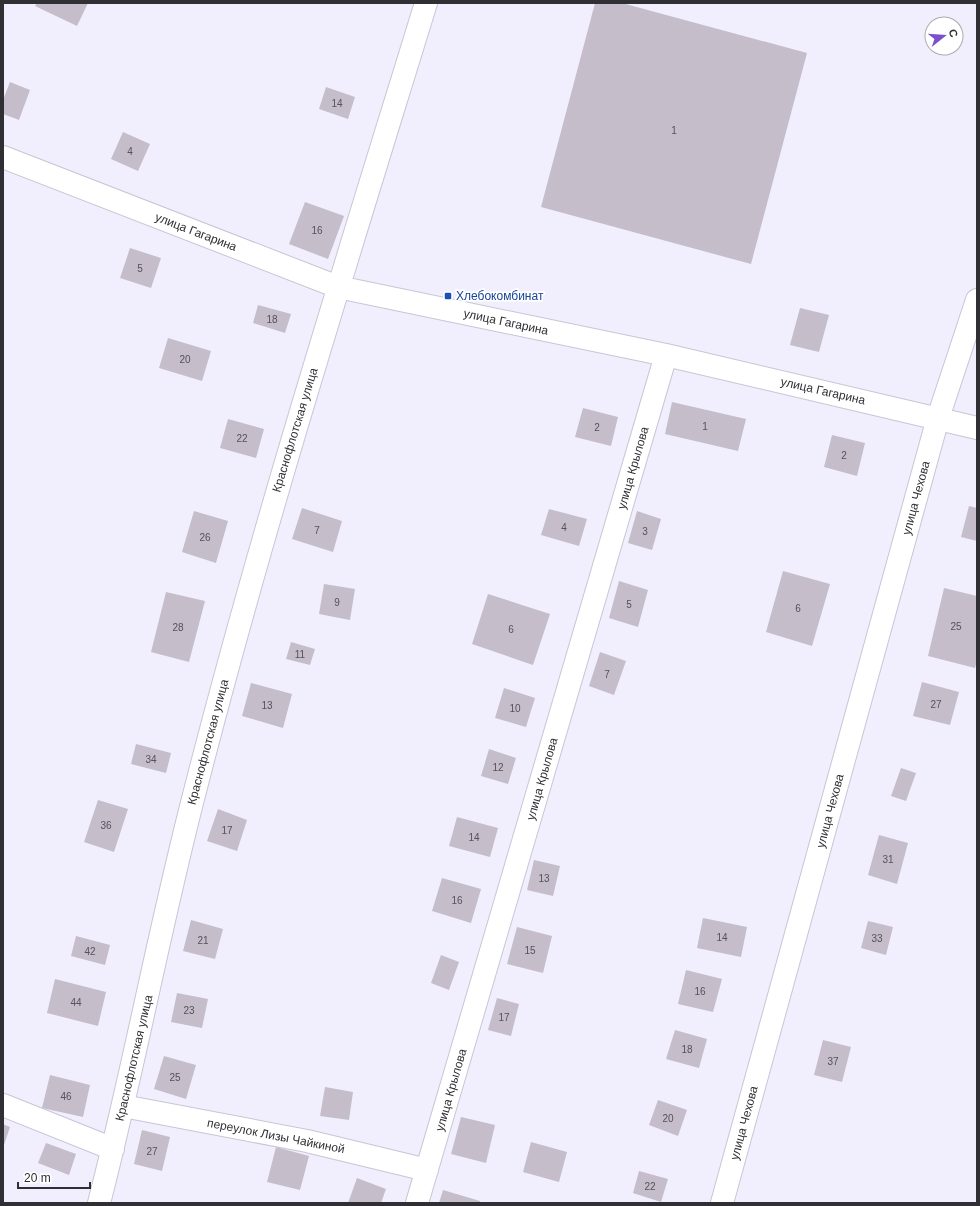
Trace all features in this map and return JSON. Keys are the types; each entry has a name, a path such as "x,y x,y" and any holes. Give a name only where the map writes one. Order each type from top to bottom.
{"street":[{"name":"Краснофлотская улица","path":"99,1203 123,1106 193,797 279,480 426,3"},
{"name":"улица Гагарина","path":"3,157 338,287 666,355 977,428"},
{"name":"улица Чехова","path":"722,1203 938,418 977,300"},
{"name":"улица Крылова","path":"417,1203 428,1170 666,355"},
{"path":"3,1105 113,1149"},
{"name":"переулок Лизы Чайкиной","path":"123,1106 307,1141 428,1170"}],"building":[{"path":"37,3 88,3 77,26 35,6"},
{"path":"595,3 622,3 807,53 751,264 541,207"},
{"path":"10,82 30,90 19,120 3,114 3,100"},
{"path":"326,87 355,97 348,119 319,109"},
{"path":"123,132 150,144 138,171 111,159"},
{"path":"305,202 344,216 328,259 289,244"},
{"path":"130,248 161,258 151,288 120,278"},
{"path":"258,305 291,314 285,333 253,323"},
{"path":"800,308 829,315 819,352 790,345"},
{"path":"168,338 211,351 202,381 159,368"},
{"path":"672,402 746,419 738,451 665,434"},
{"path":"583,408 618,417 611,446 575,437"},
{"path":"228,419 264,429 256,458 220,448"},
{"path":"832,435 865,443 857,476 824,467"},
{"path":"969,506 977,508 977,541 961,537"},
{"path":"302,508 342,521 333,552 292,539"},
{"path":"549,509 587,519 579,546 541,535"},
{"path":"194,511 228,521 216,563 182,552"},
{"path":"637,511 661,519 652,550 628,543"},
{"path":"783,571 830,584 812,646 766,632"},
{"path":"619,581 648,590 638,627 609,618"},
{"path":"324,584 355,589 350,620 319,614"},
{"path":"944,588 977,596 977,661 975,668 928,656"},
{"path":"166,592 205,601 189,662 151,652"},
{"path":"488,594 550,614 533,665 472,644"},
{"path":"291,642 315,649 310,665 286,659"},
{"path":"600,652 626,661 614,695 589,686"},
{"path":"922,682 959,692 950,725 913,716"},
{"path":"251,683 292,694 283,728 242,716"},
{"path":"504,688 535,698 526,727 495,718"},
{"path":"136,744 171,753 166,773 131,764"},
{"path":"489,749 516,758 508,784 481,776"},
{"path":"901,768 916,773 906,801 891,796"},
{"path":"98,800 128,809 114,852 84,842"},
{"path":"218,809 247,820 237,851 207,841"},
{"path":"457,817 498,828 490,857 449,846"},
{"path":"879,835 908,843 897,884 868,875"},
{"path":"534,860 560,866 553,896 527,890"},
{"path":"442,878 481,889 471,923 432,911"},
{"path":"703,918 747,927 741,957 697,948"},
{"path":"191,920 223,929 215,959 183,951"},
{"path":"868,921 893,927 886,955 861,948"},
{"path":"517,927 552,936 543,973 507,964"},
{"path":"76,936 110,945 105,965 71,956"},
{"path":"441,955 459,962 449,990 431,983"},
{"path":"686,970 722,979 713,1012 678,1004"},
{"path":"55,979 106,992 98,1026 47,1013"},
{"path":"177,993 208,999 202,1028 171,1022"},
{"path":"497,998 519,1004 511,1036 488,1030"},
{"path":"675,1030 707,1039 699,1068 666,1059"},
{"path":"823,1040 851,1047 842,1082 814,1075"},
{"path":"164,1056 196,1065 186,1099 154,1089"},
{"path":"50,1075 90,1085 83,1117 42,1108"},
{"path":"325,1087 353,1092 349,1120 320,1116"},
{"path":"658,1100 687,1110 678,1136 649,1125"},
{"path":"461,1117 495,1125 486,1163 451,1154"},
{"path":"3,1124 10,1127 3,1148"},
{"path":"142,1130 170,1137 162,1171 134,1164"},
{"path":"531,1142 567,1152 559,1182 523,1172"},
{"path":"46,1143 76,1154 69,1175 38,1163"},
{"path":"276,1147 309,1156 300,1190 267,1182"},
{"path":"639,1171 668,1179 661,1202 633,1193"},
{"path":"357,1178 386,1189 381,1203 348,1203"},
{"path":"443,1190 480,1201 480,1203 439,1203"}],"place":[{"name":"Хлебокомбинат","path":"448,296"}]}
